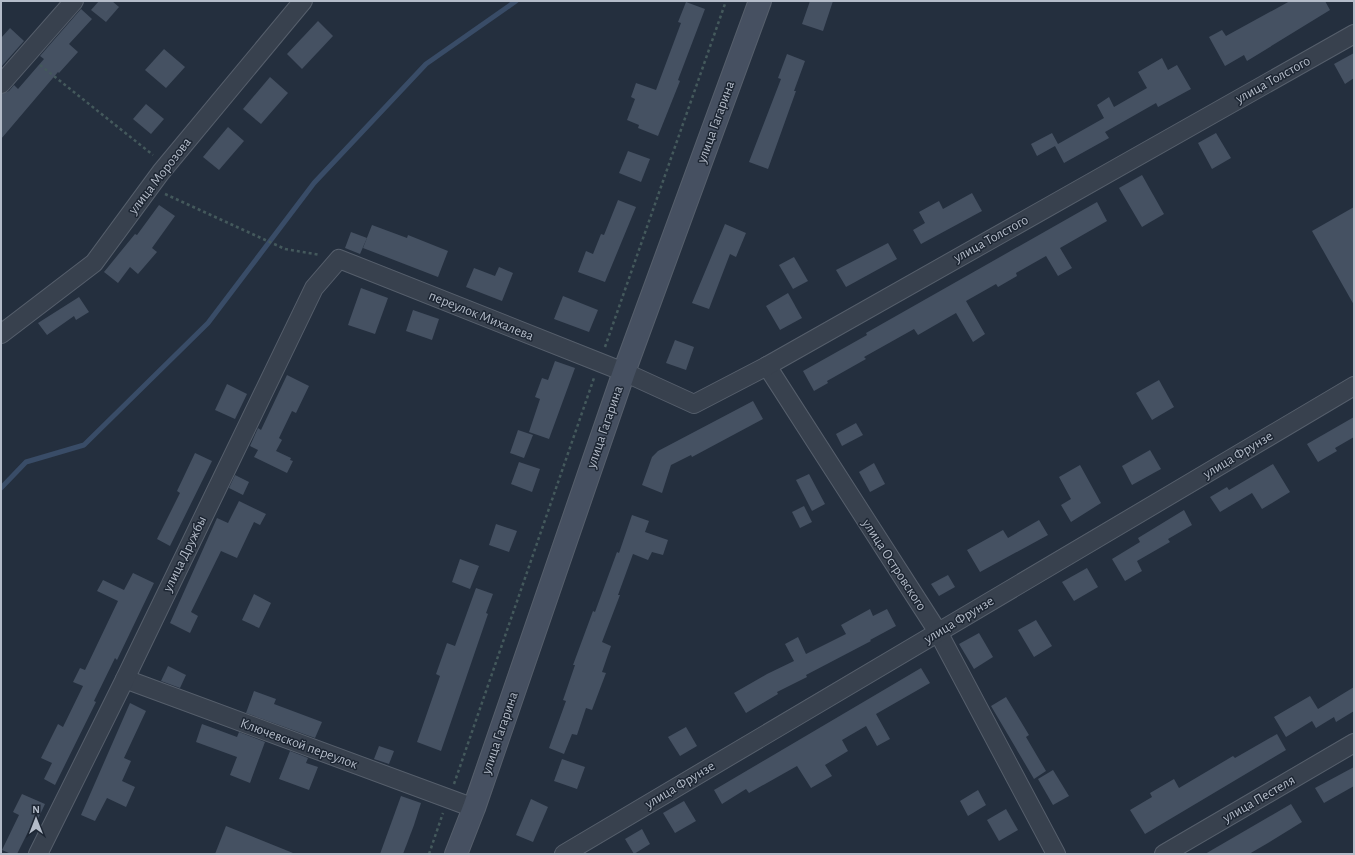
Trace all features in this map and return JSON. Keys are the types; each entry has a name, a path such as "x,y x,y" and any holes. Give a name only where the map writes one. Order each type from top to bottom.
{"main road":[{"name":"улица Гагарина","path":"456,854 474,808 624,372 760,1"}],"street":[{"path":"1,84 74,1"},
{"name":"улица Морозова","path":"1,334 94,262 166,166 303,1"},
{"name":"улица Толстого","path":"624,372 694,404 766,366 1354,34"},
{"name":"переулок Михалева","path":"339,259 624,372"},
{"name":"улица Дружбы","path":"38,854 125,679 314,288 339,259"},
{"name":"улица Островского","path":"766,366 938,632 1056,854"},
{"name":"улица Фрунзе","path":"564,854 1354,386"},
{"name":"Ключевской переулок","path":"125,679 474,808"},
{"name":"улица Пестеля","path":"1164,854 1354,743"}],"path":[{"path":"429,854 726,1"},
{"path":"27,54 166,166"},
{"path":"150,187 285,249 339,259"}],"building":[{"path":"99,1 112,1 119,7 106,22 91,10"},
{"path":"810,1 833,1 823,31 802,24"},
{"path":"1290,1 1325,1 1330,10 1247,61 1244,55 1225,66 1209,37 1222,30 1226,36"},
{"path":"686,2 705,9 678,80 680,81 658,136 638,128 639,125 627,120 635,99 631,97 636,83 656,90 681,23 678,22"},
{"path":"81,9 92,19 69,44 78,52 59,73 58,72 1,139 1,94 9,91 14,85 18,89 44,59 40,56"},
{"path":"318,21 333,36 302,69 287,54"},
{"path":"10,28 24,41 1,67 1,38"},
{"path":"164,49 185,67 166,88 145,70"},
{"path":"1354,53 1354,78 1345,84 1334,64"},
{"path":"787,54 805,61 794,91 796,91 768,169 749,162 781,79 778,78"},
{"path":"1162,58 1168,70 1177,65 1191,89 1158,107 1156,103 1105,132 1109,138 1064,163 1055,146 1037,156 1031,144 1052,133 1058,144 1104,118 1097,105 1109,97 1114,107 1147,88 1138,72"},
{"path":"270,77 288,93 261,124 243,109"},
{"path":"146,104 164,119 151,134 133,119"},
{"path":"228,127 244,141 219,170 203,157"},
{"path":"1216,133 1231,158 1212,169 1198,143"},
{"path":"628,151 650,159 641,182 619,173"},
{"path":"1142,175 1164,214 1142,227 1119,188"},
{"path":"972,193 982,211 921,244 913,230 925,223 919,212 939,201 943,209"},
{"path":"618,200 636,207 605,282 578,272 586,251 593,254 601,234 604,235"},
{"path":"1097,202 1107,221 1060,248 1072,268 1058,276 1046,256 1016,273 1017,276 998,287 996,284 966,301 985,334 973,342 956,313 918,335 914,329 864,357 866,359 827,381 828,383 814,391 803,371 867,335 866,333"},
{"path":"159,205 175,216 152,248 157,252 138,274 130,267 118,283 104,272 135,234 137,235"},
{"path":"1354,207 1354,305 1312,231"},
{"path":"725,224 746,233 736,257 730,254 709,309 692,303"},
{"path":"372,225 407,238 408,235 448,251 438,277 363,248"},
{"path":"351,232 367,238 360,254 345,248"},
{"path":"888,243 897,259 846,287 836,270"},
{"path":"794,257 808,281 793,289 779,265"},
{"path":"499,267 513,273 502,301 466,287 474,268 495,276"},
{"path":"361,288 388,298 375,334 348,325"},
{"path":"788,293 802,318 780,330 766,306"},
{"path":"563,296 598,310 589,332 554,319"},
{"path":"79,297 89,312 76,320 74,316 47,335 38,323"},
{"path":"413,310 439,319 432,340 406,331"},
{"path":"675,340 694,347 686,370 666,363"},
{"path":"555,361 575,368 549,439 529,432 540,399 535,397 542,378 548,380"},
{"path":"287,375 309,386 296,413 292,411 279,438 282,440 276,451 291,458 290,460 293,461 287,473 254,457 258,450 250,446 258,428 261,430"},
{"path":"1159,380 1174,407 1152,420 1136,393"},
{"path":"227,384 247,394 235,419 215,410"},
{"path":"753,401 763,419 692,457 691,455 671,465 662,493 642,485 652,457 658,451"},
{"path":"1354,417 1354,437 1335,448 1337,451 1318,462 1307,444"},
{"path":"856,423 863,435 842,446 836,434"},
{"path":"518,430 533,435 524,458 510,453"},
{"path":"1150,450 1161,469 1132,485 1122,466"},
{"path":"195,453 212,461 170,546 157,539 180,493 177,491"},
{"path":"519,462 540,469 532,492 511,484"},
{"path":"874,463 885,484 870,492 859,472"},
{"path":"1273,464 1290,492 1262,509 1252,493 1220,512 1210,497 1227,487 1229,490"},
{"path":"1080,465 1101,503 1071,522 1061,505 1071,499 1059,477"},
{"path":"809,474 825,504 812,511 796,480"},
{"path":"235,475 249,482 243,495 229,488"},
{"path":"239,501 266,514 260,525 254,522 237,558 221,551 191,612 198,616 190,633 170,623 217,518 228,523"},
{"path":"804,506 812,522 800,528 792,512"},
{"path":"1184,510 1192,525 1168,539 1170,542 1137,561 1142,571 1125,581 1112,559 1140,542 1138,538"},
{"path":"632,515 649,521 645,532 668,540 663,555 652,552 648,560 633,554 618,595 620,595 602,642 611,646 602,672 606,673 592,710 586,708 577,735 572,734 564,754 549,748 566,701 563,700 575,665 573,665 593,611 595,612 617,552 619,553"},
{"path":"1039,520 1048,535 980,572 967,550 1003,530 1008,538"},
{"path":"496,524 517,531 509,552 489,545"},
{"path":"460,559 479,566 470,589 452,582"},
{"path":"1087,568 1098,587 1074,601 1062,582"},
{"path":"133,573 154,583 117,660 115,658 94,701 96,702 55,785 44,779 52,763 41,758 58,724 63,727 83,686 73,682 80,668 85,670 118,601 97,591 103,580 124,590"},
{"path":"948,575 955,587 939,596 931,584"},
{"path":"476,588 493,594 486,613 488,614 441,751 417,742 440,676 436,674 447,643 455,646"},
{"path":"254,594 271,603 259,628 242,620"},
{"path":"870,609 873,616 887,609 896,626 870,640 871,641 806,675 807,677 777,692 778,694 746,713 734,693 767,674 794,661 785,644 798,637 806,654 846,634 841,625"},
{"path":"1036,620 1052,646 1034,657 1018,630"},
{"path":"979,633 993,657 974,669 959,644"},
{"path":"168,666 186,675 180,688 161,681"},
{"path":"921,668 930,683 876,714 890,739 877,746 866,726 842,740 848,751 825,765 832,776 811,788 797,766 749,793 746,789 722,804 714,790"},
{"path":"1354,687 1354,711 1336,722 1334,717 1316,728 1312,721 1286,737 1274,717 1310,696 1318,709"},
{"path":"254,691 276,699 274,704 322,722 315,738 246,713"},
{"path":"1006,697 1029,735 1026,737 1046,771 1034,779 991,706"},
{"path":"130,703 146,711 124,758 131,761 122,781 135,787 126,807 107,798 95,821 81,815"},
{"path":"202,724 237,737 239,732 265,742 250,783 230,775 237,757 196,742"},
{"path":"686,727 697,746 680,756 668,737"},
{"path":"1277,734 1286,750 1145,834 1130,810 1152,797 1150,793 1174,779 1179,788 1233,756 1235,758"},
{"path":"379,746 394,751 389,764 374,759"},
{"path":"290,751 308,758 306,763 318,767 309,790 279,779"},
{"path":"562,759 585,767 577,789 554,781"},
{"path":"1354,767 1354,786 1324,803 1315,788"},
{"path":"1053,770 1069,796 1053,805 1038,779"},
{"path":"978,790 986,805 968,816 960,801"},
{"path":"22,794 45,804 36,823 33,822 17,854 11,854 2,850 19,815 13,812"},
{"path":"401,796 421,803 414,825 403,854 380,854"},
{"path":"531,799 548,807 533,842 516,835"},
{"path":"684,801 696,821 675,833 663,813"},
{"path":"1291,804 1302,822 1268,843 1249,854 1205,854"},
{"path":"1006,809 1018,830 999,841 987,820"},
{"path":"226,826 293,853 293,854 215,854"},
{"path":"642,829 650,844 634,854 625,839"}],"waterway":[{"path":"1,488 26,462 84,445 208,323 314,183 426,64 516,1"}]}
